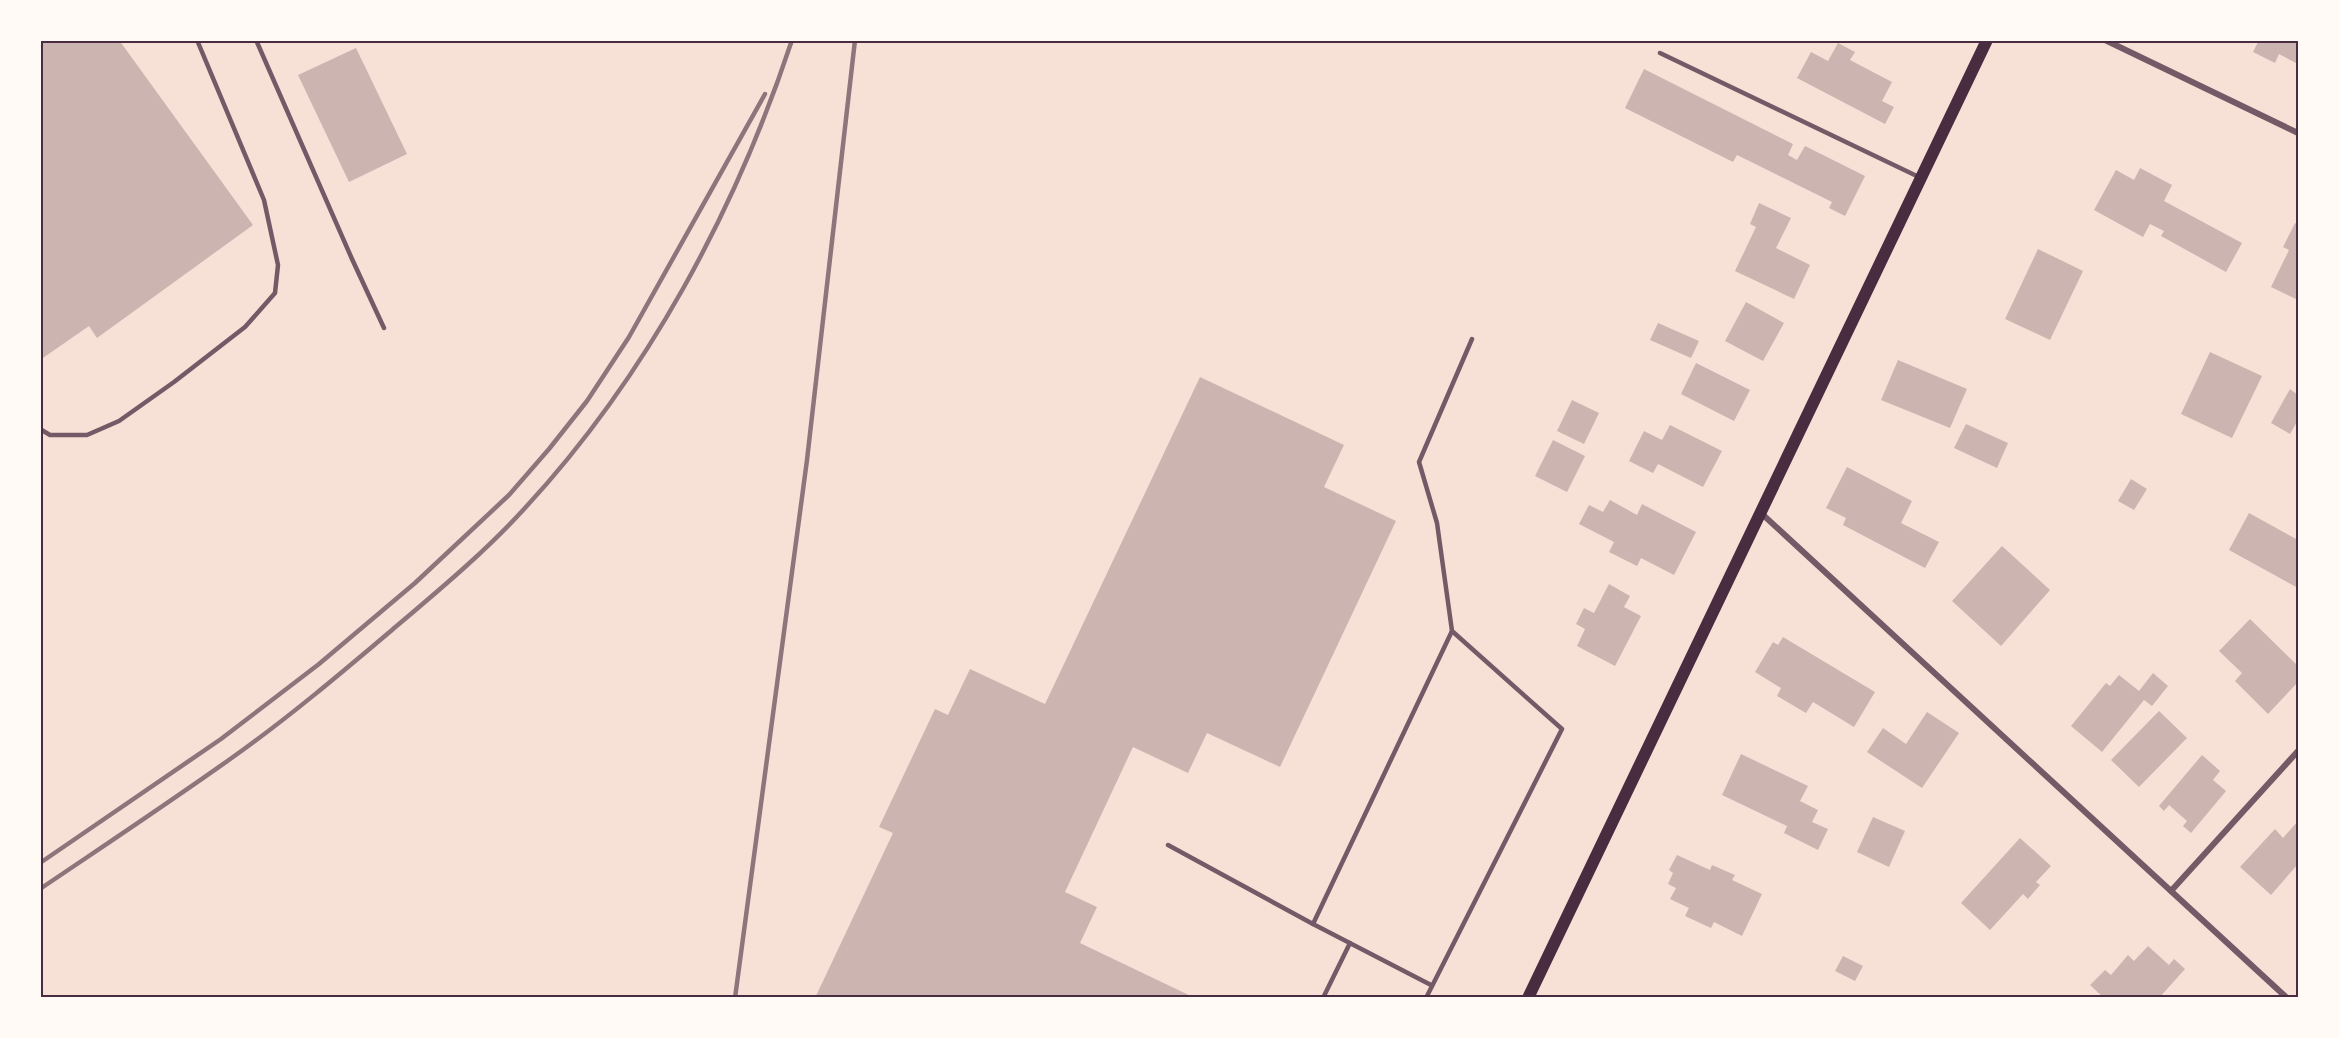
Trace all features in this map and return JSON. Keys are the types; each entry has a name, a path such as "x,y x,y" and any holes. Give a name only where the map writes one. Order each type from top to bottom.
{"main road":[{"path":"1528,998 1987,40"}],"street":[{"path":"2105,40 2298,133"},
{"path":"1761,513 2287,998"},
{"path":"2171,891 2298,750"}],"lane":[{"path":"40,429 50,435 87,435 119,421 245,327 274,293 278,265 264,200 197,40"},
{"path":"256,40 384,328"},
{"path":"1660,54 1921,178"},
{"path":"1313,924 1452,631 1437,523 1419,462 1472,339"},
{"path":"1426,998 1562,729 1452,631"},
{"path":"1168,846 1431,985"},
{"path":"1323,998 1350,943"}],"building":[{"path":"40,40 119,40 253,225 97,338 89,326 40,360"},
{"path":"2254,40 2298,40 2296,63 2279,54 2275,63 2253,52 2258,42"},
{"path":"1838,43 1855,52 1850,60 1892,82 1882,101 1894,107 1885,124 1797,78 1811,52 1828,61"},
{"path":"356,48 407,154 349,182 298,75"},
{"path":"1644,69 1793,144 1788,155 1797,160 1805,146 1865,176 1845,216 1829,208 1832,202 1737,155 1733,162 1625,108"},
{"path":"2140,168 2172,185 2164,201 2242,243 2226,272 2161,236 2164,231 2150,224 2143,237 2094,210 2116,170 2134,180"},
{"path":"1759,203 1791,218 1776,248 1810,265 1794,299 1735,271 1756,227 1750,224"},
{"path":"2295,223 2298,225 2298,300 2271,287 2289,250 2283,247"},
{"path":"2038,249 2083,271 2050,340 2005,319"},
{"path":"1746,302 1784,323 1763,361 1725,341"},
{"path":"1658,323 1699,341 1691,358 1650,340"},
{"path":"2210,352 2262,376 2232,438 2181,414"},
{"path":"1898,360 1967,389 1950,428 1881,400"},
{"path":"1696,363 1750,390 1734,421 1681,394"},
{"path":"1200,377 1344,445 1324,487 1396,521 1280,767 1207,733 1188,773 1133,747 1065,892 1097,907 1080,943 1195,998 815,998 893,833 879,827 935,709 948,715 970,669 1045,704"},
{"path":"2290,389 2298,395 2298,420 2290,434 2271,423"},
{"path":"1572,400 1599,413 1584,444 1557,431"},
{"path":"1966,424 2008,443 1997,468 1954,448"},
{"path":"1670,425 1722,451 1703,487 1658,464 1653,473 1629,461 1644,431 1662,440"},
{"path":"1553,440 1585,456 1567,492 1535,476"},
{"path":"1847,467 1912,501 1901,523 1939,542 1925,568 1843,525 1846,518 1826,508"},
{"path":"2131,479 2147,489 2134,510 2118,501"},
{"path":"1610,500 1637,515 1642,504 1696,532 1674,575 1641,558 1637,566 1609,552 1614,542 1579,524 1589,505 1603,512"},
{"path":"2249,513 2298,540 2298,588 2229,550"},
{"path":"2002,546 2050,590 2001,646 1952,601"},
{"path":"1609,584 1630,596 1624,607 1641,616 1615,666 1577,646 1585,629 1576,624 1584,608 1594,613"},
{"path":"2250,619 2298,666 2298,682 2268,714 2235,681 2242,673 2219,651"},
{"path":"1783,637 1875,692 1854,727 1813,702 1806,713 1777,696 1781,688 1755,672 1773,642 1778,645"},
{"path":"2153,673 2168,686 2152,706 2144,700 2102,752 2071,726 2106,683 2110,686 2119,675 2139,691"},
{"path":"2159,711 2187,738 2139,787 2111,760"},
{"path":"1927,712 1959,733 1922,788 1867,752 1883,728 1906,744"},
{"path":"1741,754 1808,786 1800,801 1818,810 1812,822 1828,829 1818,850 1784,833 1787,826 1722,795"},
{"path":"2202,755 2220,771 2213,780 2226,791 2191,833 2183,826 2187,821 2169,805 2164,811 2159,806"},
{"path":"1873,817 1905,831 1889,867 1857,852"},
{"path":"2298,821 2298,864 2271,895 2240,867 2275,829 2283,838"},
{"path":"2020,838 2051,866 2036,882 2040,885 2028,899 2023,894 1990,930 1961,903"},
{"path":"1677,855 1710,870 1712,865 1735,875 1732,880 1762,894 1742,936 1714,922 1711,928 1685,916 1689,908 1670,899 1676,888 1668,884 1673,873 1669,870"},
{"path":"2148,946 2169,965 2174,959 2185,969 2159,998 2104,998 2090,985 2105,970 2111,975 2128,955 2134,961"},
{"path":"1843,956 1863,966 1855,981 1835,971"}],"railway":[{"path":"40,889 209,774 294,711 444,586 525,508 569,457 610,403 648,347 683,288 744,166 792,40"},
{"path":"735,998 807,460 855,40"},
{"path":"40,863 221,739 319,664 415,583 509,495 587,401 629,337 765,94"}]}
